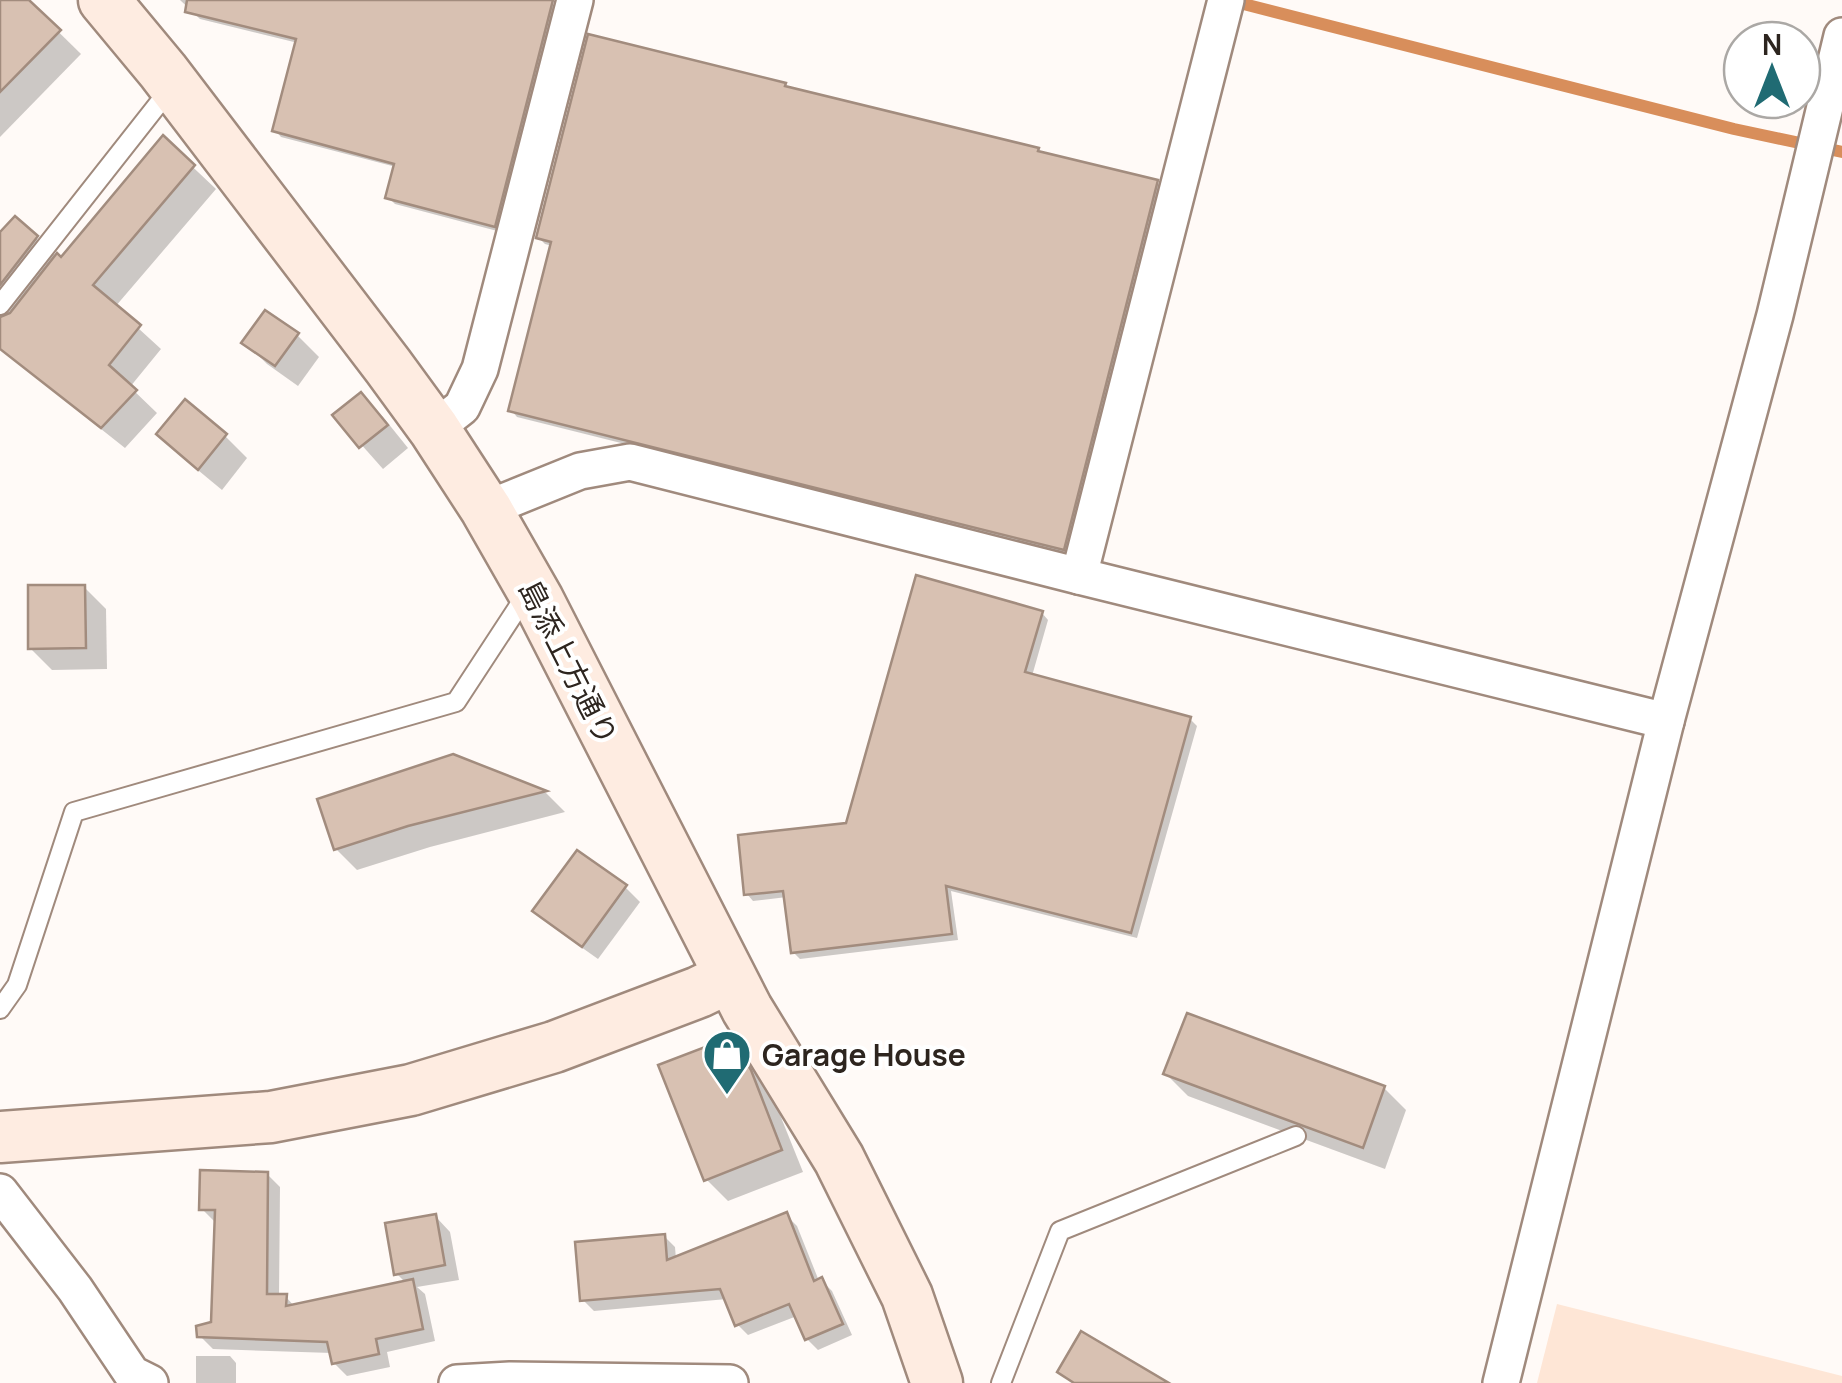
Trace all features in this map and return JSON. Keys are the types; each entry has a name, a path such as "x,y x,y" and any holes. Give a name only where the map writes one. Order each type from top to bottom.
{"street":[{"name":"島添上方通り","path":"104,0 174,85 434,429 486,509 747,1009 839,1159 907,1296 937,1383"},
{"path":"434,429 462,407 480,369 575,0"},
{"path":"1079,576 1226,0"},
{"path":"1502,1383 1666,721 1775,316 1842,36"},
{"path":"486,509 580,472 630,462 1666,721"},
{"path":"0,1138 270,1117 411,1090 554,1046 699,992 730,976"},
{"path":"0,1192 75,1288 132,1374 150,1383"},
{"path":"458,1383 730,1383"}],"lane":[{"path":"0,305 174,85"},
{"path":"0,1009 17,985 74,812 456,702 530,587"},
{"path":"1000,1383 1060,1231 1296,1136"}],"shaded area":[{"path":"1557,1304 1842,1376 1842,1383 1537,1383"}],"building":[{"path":"0,0 29,0 61,30 0,92"},
{"path":"187,0 553,0 495,227 385,198 394,164 272,131 296,39 185,12"},
{"path":"588,34 1158,180 1064,550 508,411 551,242 536,238"},
{"path":"163,135 195,165 93,285 141,325 109,365 137,390 101,428 0,349 0,317 10,313 57,253 61,257"},
{"path":"15,216 38,236 0,285 0,232"},
{"path":"265,310 299,333 275,366 241,343"},
{"path":"361,392 388,425 359,448 332,415"},
{"path":"185,399 227,434 198,470 156,434"},
{"path":"916,575 1043,611 1025,672 1191,717 1131,933 946,886 952,934 791,953 783,891 744,895 738,835 846,823"},
{"path":"28,585 85,585 86,648 28,649"},
{"path":"453,754 547,791 408,826 334,850 317,799"},
{"path":"577,850 627,885 582,947 532,911"},
{"path":"1187,1013 1385,1086 1363,1148 1163,1074"},
{"path":"718,1042 740,1052 751,1070 782,1150 704,1181 658,1065"},
{"path":"200,1170 268,1172 267,1294 287,1294 286,1306 413,1279 423,1329 376,1339 379,1354 332,1364 327,1342 197,1337 196,1326 211,1322 215,1210 199,1210"},
{"path":"787,1212 814,1281 822,1277 843,1324 805,1340 789,1304 735,1326 720,1289 580,1301 575,1242 665,1234 667,1260"},
{"path":"436,1214 445,1265 394,1275 385,1223"},
{"path":"1081,1331 1169,1383 1074,1383 1057,1372"}],"waterway":[{"path":"1228,0 1734,129 1842,152"}],"place":[{"name":"Garage House","path":"727,1096"}]}
